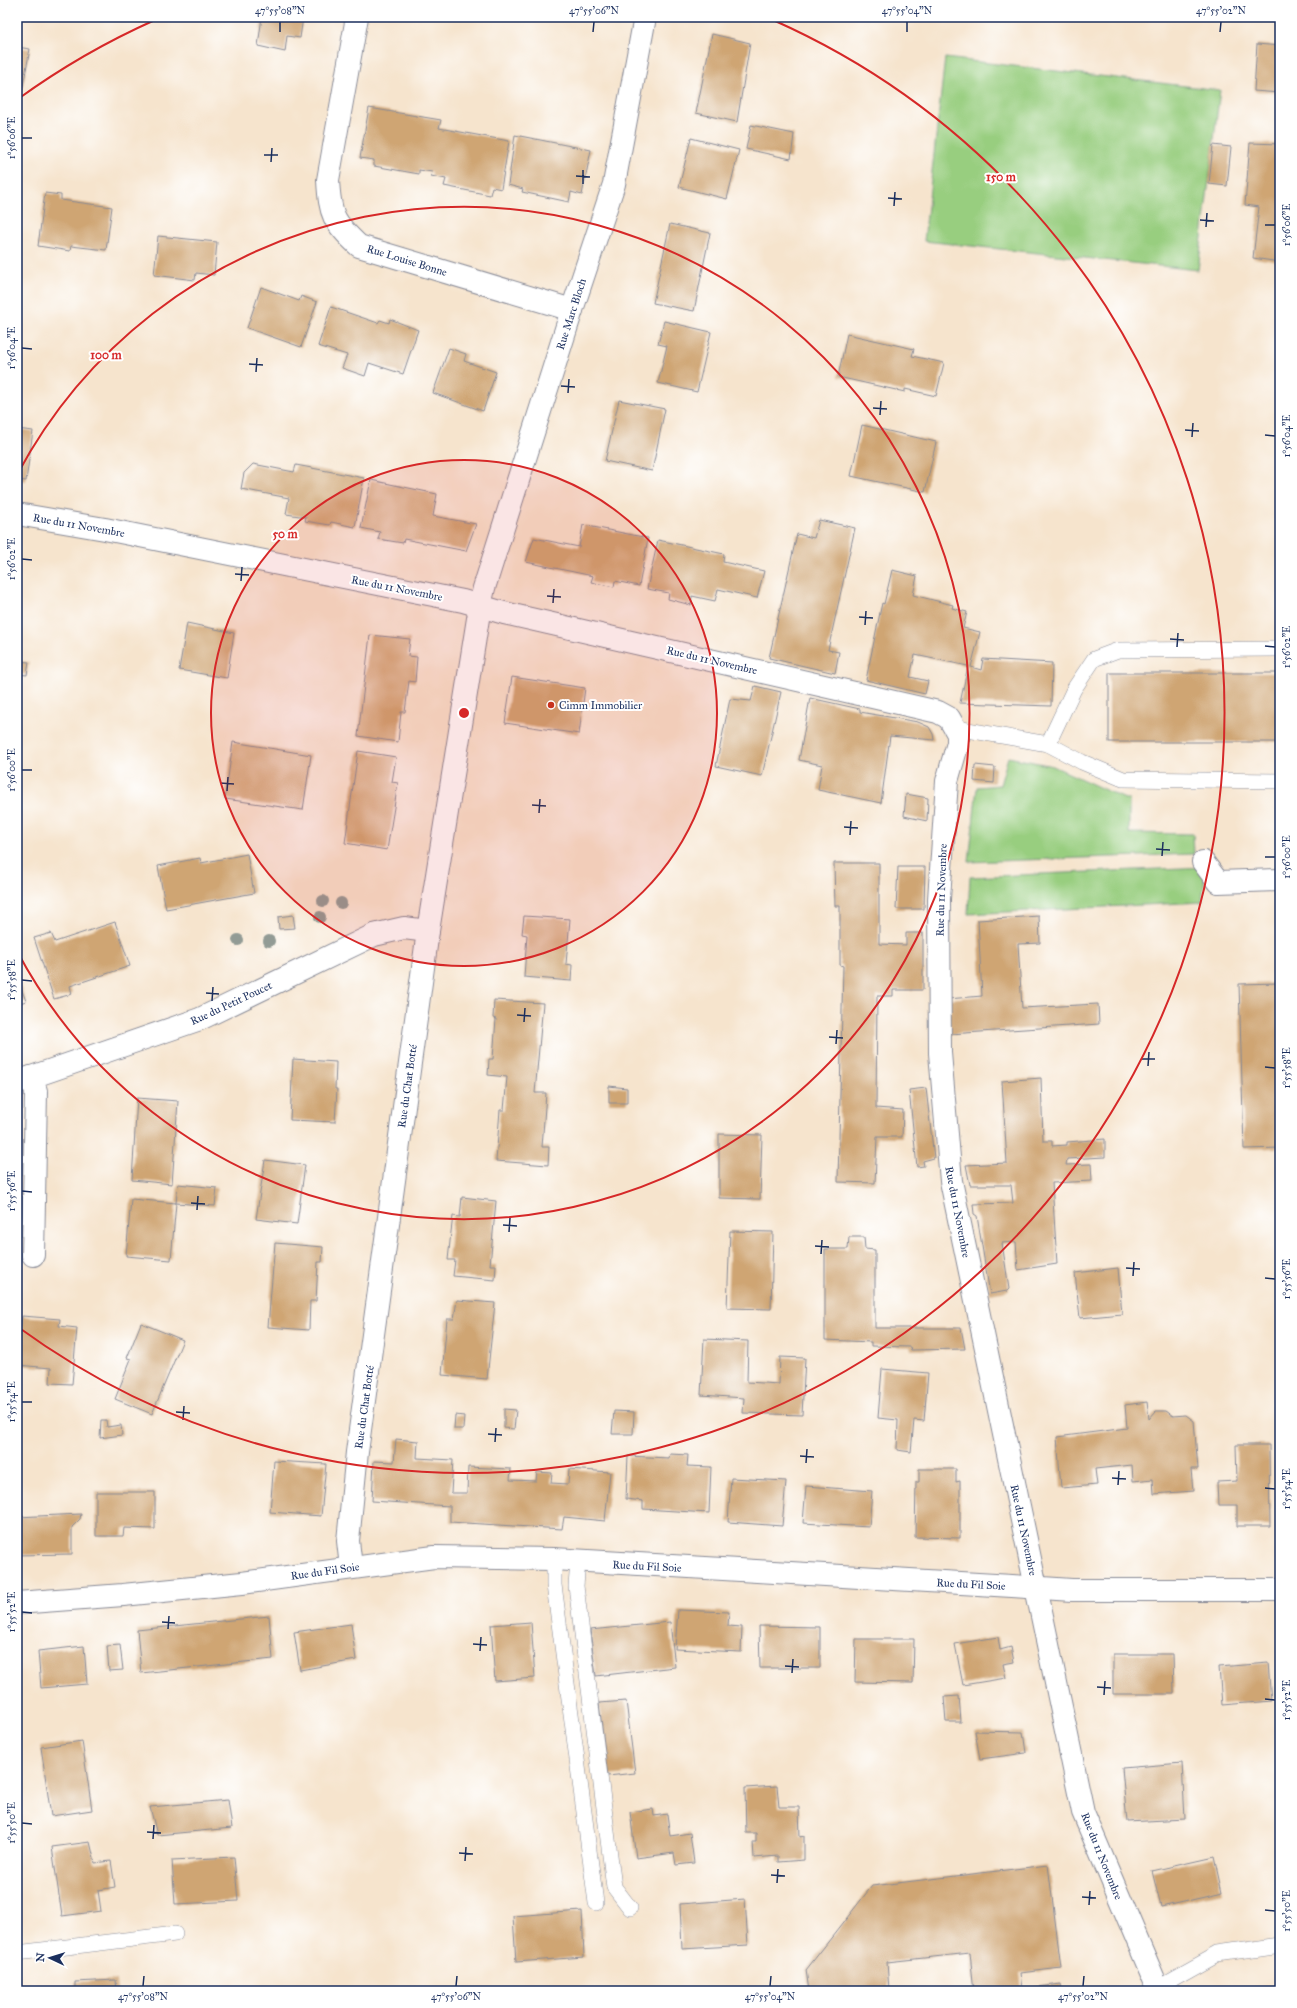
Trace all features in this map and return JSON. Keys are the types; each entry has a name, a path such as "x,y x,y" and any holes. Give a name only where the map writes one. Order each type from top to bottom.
{"street":[{"name":"Rue Louise Bonne","path":"357,17 328,180 329,205 339,227 359,246 572,310"},
{"name":"Rue Marc Bloch","path":"480,606 484,588 572,310 614,184 645,17"},
{"name":"Rue du 11 Novembre","path":"17,514 113,530 480,606 504,613 938,712 949,718 956,728 958,743 947,781 939,899 940,1053 950,1174 1083,1812 1158,1989"},
{"name":"Rue du Chat Botté","path":"351,1567 348,1541 358,1452 428,931 480,606"},
{"path":"1203,862 1218,882 1280,880"},
{"name":"Rue du Petit Poucet","path":"33,1256 36,1091 24,1079 200,1019 374,935 404,928 428,931"},
{"name":"Rue du Fil Soie","path":"17,1603 123,1595 234,1583 434,1557 554,1559 578,1562 1103,1591 1280,1590"}],"lane":[{"path":"1048,744 1074,689 1094,659 1118,650 1280,649"},
{"path":"956,728 1048,744 1082,762 1123,779 1280,781"},
{"path":"554,1559 554,1585 596,1903"},
{"path":"578,1562 576,1586 614,1887 630,1908"},
{"path":"17,1953 175,1934"},
{"path":"1158,1989 1218,1954 1280,1945"}],"green space":[{"path":"945,58 1220,90 1198,270 924,241"},
{"path":"1008,757 1053,766 1125,799 1129,799 1129,833 1193,834 1194,854 969,862 977,787 1000,785"},
{"path":"1206,867 1202,902 968,914 970,877"}],"building":[{"path":"262,17 303,17 300,38 287,36 285,52 258,46"},
{"path":"712,34 750,43 737,122 696,113"},
{"path":"1257,44 1280,46 1280,93 1254,91"},
{"path":"17,47 30,49 22,91 17,90"},
{"path":"369,108 441,120 439,128 509,141 501,189 492,187 490,195 444,186 446,179 431,176 432,172 419,170 419,174 374,166 374,160 360,158"},
{"path":"751,125 794,134 791,159 746,149"},
{"path":"515,135 591,150 582,195 571,192 569,202 522,192 523,189 508,185"},
{"path":"691,138 739,150 727,199 679,187"},
{"path":"1250,143 1280,144 1280,262 1253,258 1259,207 1245,205"},
{"path":"1213,145 1231,147 1227,186 1209,184"},
{"path":"45,193 61,195 61,200 112,207 106,250 71,246 70,251 38,246"},
{"path":"670,224 710,233 694,311 653,303"},
{"path":"158,236 217,242 214,275 196,273 195,280 154,275"},
{"path":"261,287 299,301 301,296 317,302 301,347 247,328"},
{"path":"331,307 378,323 380,320 389,323 390,319 418,330 403,374 369,363 365,376 342,368 347,355 318,346"},
{"path":"664,321 711,332 697,392 658,383 667,346 658,344"},
{"path":"847,334 914,349 912,356 944,363 936,396 905,389 905,392 838,377"},
{"path":"449,348 466,354 464,361 496,372 483,411 433,393"},
{"path":"619,400 665,409 652,471 605,461"},
{"path":"862,425 936,442 925,492 851,476"},
{"path":"17,429 33,431 26,481 17,480"},
{"path":"253,464 294,472 296,465 364,478 355,527 331,522 330,525 305,521 306,517 286,514 289,498 241,489 244,473"},
{"path":"371,480 437,494 433,516 476,524 466,551 404,539 403,543 378,539 380,532 361,528"},
{"path":"819,520 855,528 828,650 839,652 835,673 769,658 797,534 814,538"},
{"path":"583,525 648,538 639,586 615,581 614,587 591,582 593,576 526,562 534,538 579,547"},
{"path":"658,540 724,554 723,562 764,571 757,598 718,589 715,601 692,596 691,605 668,599 669,593 647,589"},
{"path":"892,570 917,576 913,595 953,605 952,608 967,612 963,628 980,632 971,667 981,670 983,659 1052,663 1051,706 960,703 968,666 915,655 910,677 928,681 925,694 866,680 882,603 884,604"},
{"path":"187,623 234,633 227,678 179,670"},
{"path":"370,635 410,639 408,656 417,657 415,682 409,681 405,712 401,712 398,742 358,736"},
{"path":"17,661 29,662 27,675 17,674"},
{"path":"1109,673 1280,673 1280,742 1109,742"},
{"path":"512,677 585,688 579,734 505,723"},
{"path":"755,686 781,692 762,776 716,766 730,699 751,701"},
{"path":"810,698 860,709 860,712 918,722 929,727 933,734 934,740 890,736 881,803 818,790 822,765 799,760"},
{"path":"233,742 311,755 303,810 225,799"},
{"path":"358,751 396,757 392,782 398,783 387,850 345,843"},
{"path":"975,765 995,767 994,783 974,781"},
{"path":"906,794 928,798 927,821 904,816"},
{"path":"247,854 254,893 166,909 158,866 200,858 201,863"},
{"path":"834,863 879,863 879,944 906,945 906,933 923,933 923,990 893,990 893,996 877,996 876,1108 903,1110 902,1137 877,1137 875,1183 838,1182 843,966 840,965 840,906 835,906"},
{"path":"898,867 925,867 924,909 896,909"},
{"path":"293,915 295,928 279,929 278,917"},
{"path":"524,916 570,919 566,964 572,965 571,981 524,977 527,935 522,934"},
{"path":"1039,916 1040,943 1018,944 1022,1008 1098,1004 1099,1024 950,1034 948,999 982,996 978,920"},
{"path":"115,922 130,966 70,986 72,994 54,999 34,938 51,933 55,942"},
{"path":"17,977 26,1001 17,1004"},
{"path":"1280,983 1280,1148 1244,1149 1239,984"},
{"path":"494,1000 543,1003 535,1093 546,1093 542,1147 549,1147 548,1165 496,1161 500,1110 504,1110 507,1077 488,1075 489,1059 493,1059 496,1019 493,1018"},
{"path":"293,1059 336,1062 335,1089 337,1089 335,1122 290,1120"},
{"path":"1041,1078 1043,1141 1052,1141 1052,1146 1067,1145 1067,1142 1105,1139 1105,1157 1067,1159 1066,1165 1091,1164 1092,1181 1052,1183 1057,1264 1018,1270 1016,1242 1002,1243 1009,1289 1007,1291 990,1294 977,1216 974,1214 973,1204 1013,1203 1011,1185 970,1185 966,1165 1007,1163 1002,1081"},
{"path":"609,1086 627,1088 627,1103 609,1103"},
{"path":"926,1088 934,1158 923,1161 924,1166 917,1167 909,1090"},
{"path":"137,1098 178,1101 172,1184 132,1180"},
{"path":"719,1134 762,1135 760,1199 719,1198"},
{"path":"265,1160 305,1165 297,1224 256,1219"},
{"path":"178,1184 217,1188 215,1206 176,1203"},
{"path":"462,1197 496,1201 490,1265 496,1265 495,1280 453,1276 455,1260 448,1260 451,1232 453,1216 460,1217"},
{"path":"131,1199 176,1203 171,1260 126,1256"},
{"path":"730,1231 773,1232 771,1309 727,1308"},
{"path":"849,1237 864,1237 865,1249 875,1250 875,1328 961,1328 965,1349 911,1350 910,1347 871,1346 871,1342 825,1340 825,1249 848,1249"},
{"path":"275,1243 323,1247 322,1262 318,1262 316,1301 310,1301 309,1330 268,1327"},
{"path":"1118,1268 1122,1314 1080,1318 1075,1273"},
{"path":"457,1300 495,1303 487,1379 442,1375 447,1319 454,1319"},
{"path":"22,1316 60,1319 59,1326 77,1328 72,1384 50,1383 51,1368 17,1365 19,1353 17,1353 17,1332 20,1333"},
{"path":"141,1323 183,1340 152,1414 115,1399 131,1359 127,1358"},
{"path":"704,1339 748,1341 747,1382 779,1384 780,1357 805,1358 802,1415 743,1413 744,1398 701,1395"},
{"path":"882,1369 928,1373 924,1421 914,1420 911,1452 897,1450 898,1420 878,1418"},
{"path":"1147,1402 1149,1419 1156,1411 1166,1411 1173,1416 1186,1415 1194,1421 1198,1469 1191,1469 1193,1491 1154,1494 1153,1479 1133,1481 1132,1465 1095,1469 1097,1485 1061,1488 1057,1437 1127,1428 1125,1405"},
{"path":"504,1409 516,1410 514,1429 504,1428"},
{"path":"614,1411 634,1412 633,1434 612,1434"},
{"path":"455,1415 464,1416 463,1429 454,1429"},
{"path":"101,1420 106,1420 107,1427 121,1425 122,1435 100,1438"},
{"path":"396,1439 418,1441 417,1458 453,1460 451,1493 467,1493 468,1467 511,1469 510,1480 536,1481 537,1472 552,1473 551,1483 568,1484 569,1469 610,1472 605,1521 564,1517 562,1529 450,1522 450,1506 372,1501 374,1461 394,1462"},
{"path":"1236,1445 1269,1445 1270,1526 1237,1526 1237,1505 1218,1505 1217,1482 1237,1481"},
{"path":"670,1454 688,1455 687,1466 711,1467 709,1513 643,1509 643,1501 626,1499 628,1456 669,1458"},
{"path":"274,1461 326,1464 321,1516 270,1512"},
{"path":"919,1469 956,1469 956,1482 960,1481 960,1538 915,1537 916,1482 919,1482"},
{"path":"731,1478 786,1481 782,1526 728,1522"},
{"path":"806,1486 872,1491 869,1527 803,1523"},
{"path":"96,1492 155,1492 155,1529 124,1528 123,1536 96,1536"},
{"path":"81,1514 80,1519 72,1527 72,1554 17,1555 17,1517"},
{"path":"678,1610 729,1612 728,1626 742,1627 741,1652 675,1649"},
{"path":"269,1616 273,1659 141,1673 137,1630"},
{"path":"531,1622 535,1678 495,1681 491,1625"},
{"path":"670,1622 675,1667 596,1676 590,1630"},
{"path":"351,1624 356,1660 300,1670 294,1632"},
{"path":"759,1626 820,1627 820,1668 760,1668"},
{"path":"998,1637 1000,1650 1011,1647 1014,1662 1003,1664 1006,1678 963,1685 955,1644"},
{"path":"856,1639 914,1639 913,1683 855,1682"},
{"path":"120,1645 123,1670 109,1671 107,1646"},
{"path":"84,1646 87,1684 41,1688 38,1651"},
{"path":"1113,1654 1173,1654 1174,1694 1113,1694"},
{"path":"1268,1663 1271,1701 1222,1705 1219,1667"},
{"path":"959,1696 961,1722 946,1722 944,1697"},
{"path":"626,1701 635,1773 608,1776 599,1703"},
{"path":"975,1731 1023,1732 1026,1753 980,1759"},
{"path":"82,1741 92,1810 51,1816 41,1747"},
{"path":"1182,1763 1185,1819 1127,1822 1122,1768"},
{"path":"777,1786 779,1807 799,1807 800,1837 804,1836 804,1860 778,1862 778,1856 754,1858 753,1842 756,1842 756,1833 746,1833 745,1788"},
{"path":"228,1800 232,1828 157,1835 150,1807"},
{"path":"653,1809 654,1816 667,1814 670,1836 690,1833 694,1863 676,1865 674,1853 636,1858 630,1812"},
{"path":"90,1842 95,1863 111,1861 115,1887 98,1890 101,1911 62,1916 52,1847"},
{"path":"234,1857 238,1901 175,1904 172,1860"},
{"path":"1214,1857 1222,1893 1161,1907 1152,1871"},
{"path":"1048,1865 1061,1968 1020,1973 1022,1989 1061,1984 1062,1991 974,1991 970,1953 887,1962 889,1991 809,1991 806,1970 872,1886"},
{"path":"745,1899 748,1945 682,1949 680,1904"},
{"path":"582,1911 584,1957 516,1962 513,1916"},
{"path":"116,1980 117,1991 75,1991 75,1982"}],"place":[{"name":"Cimm Immobilier","path":"551,705"}]}
